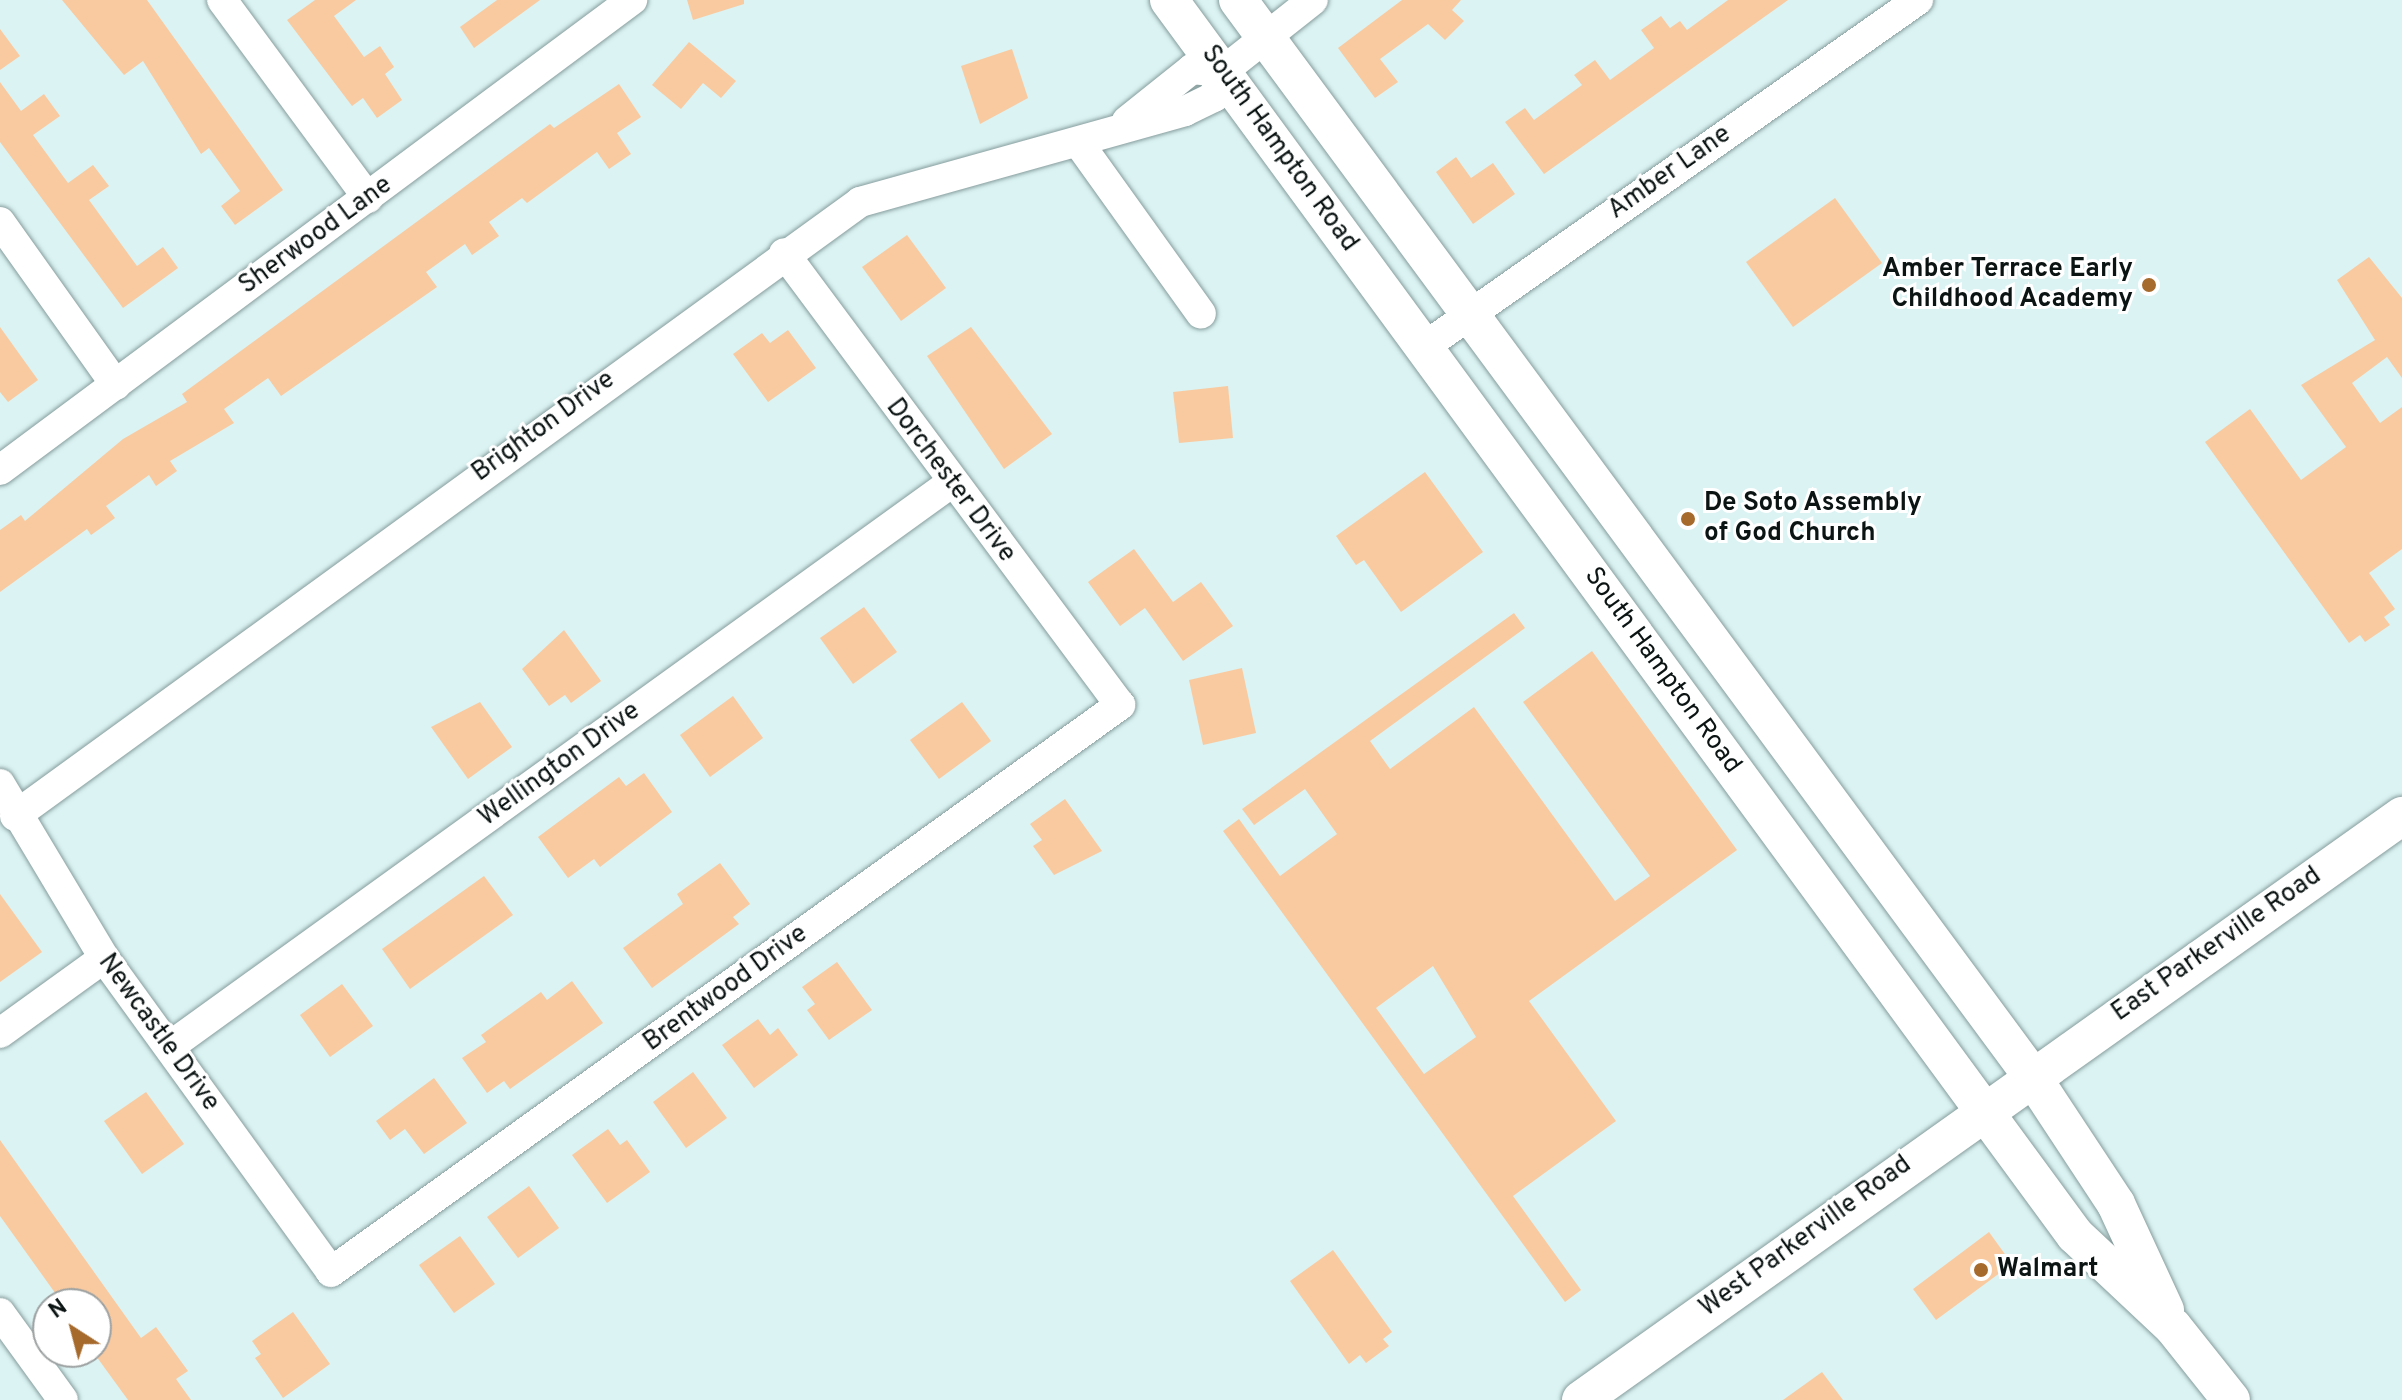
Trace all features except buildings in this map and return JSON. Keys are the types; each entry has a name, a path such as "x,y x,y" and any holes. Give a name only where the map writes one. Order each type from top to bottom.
{"main road":[{"name":"South Hampton Road","path":"1169,0 2075,1235 2173,1327 2231,1400"},
{"name":"South Hampton Road","path":"1238,0 2031,1075 2116,1204 2173,1327"},
{"name":"East Parkerville Road","path":"2031,1075 2402,816"},
{"name":"West Parkerville Road","path":"1581,1400 2031,1075"}],"street":[{"path":"222,0 368,198"},
{"path":"1222,72 1313,0"},
{"name":"Amber Lane","path":"1424,347 1918,0"},
{"name":"Sherwood Lane","path":"0,470 368,198 622,3"},
{"name":"Brighton Drive","path":"15,816 784,253 860,202 1078,142 1214,97 1222,72"},
{"path":"1078,142 1201,314"},
{"path":"0,222 116,385"},
{"name":"Dorchester Drive","path":"784,253 951,483 1120,705"},
{"name":"Wellington Drive","path":"169,1047 951,483"},
{"name":"Brentwood Drive","path":"331,1272 1120,705"},
{"name":"Newcastle Drive","path":"0,784 15,816 104,958 331,1272"},
{"path":"0,1033 104,958"},
{"path":"0,1313 63,1400"}],"place":[{"name":"Amber Terrace Early Childhood Academy","path":"2149,285"},
{"name":"De Soto Assembly of God Church","path":"1688,519"},
{"name":"Walmart","path":"1981,1270"}]}
